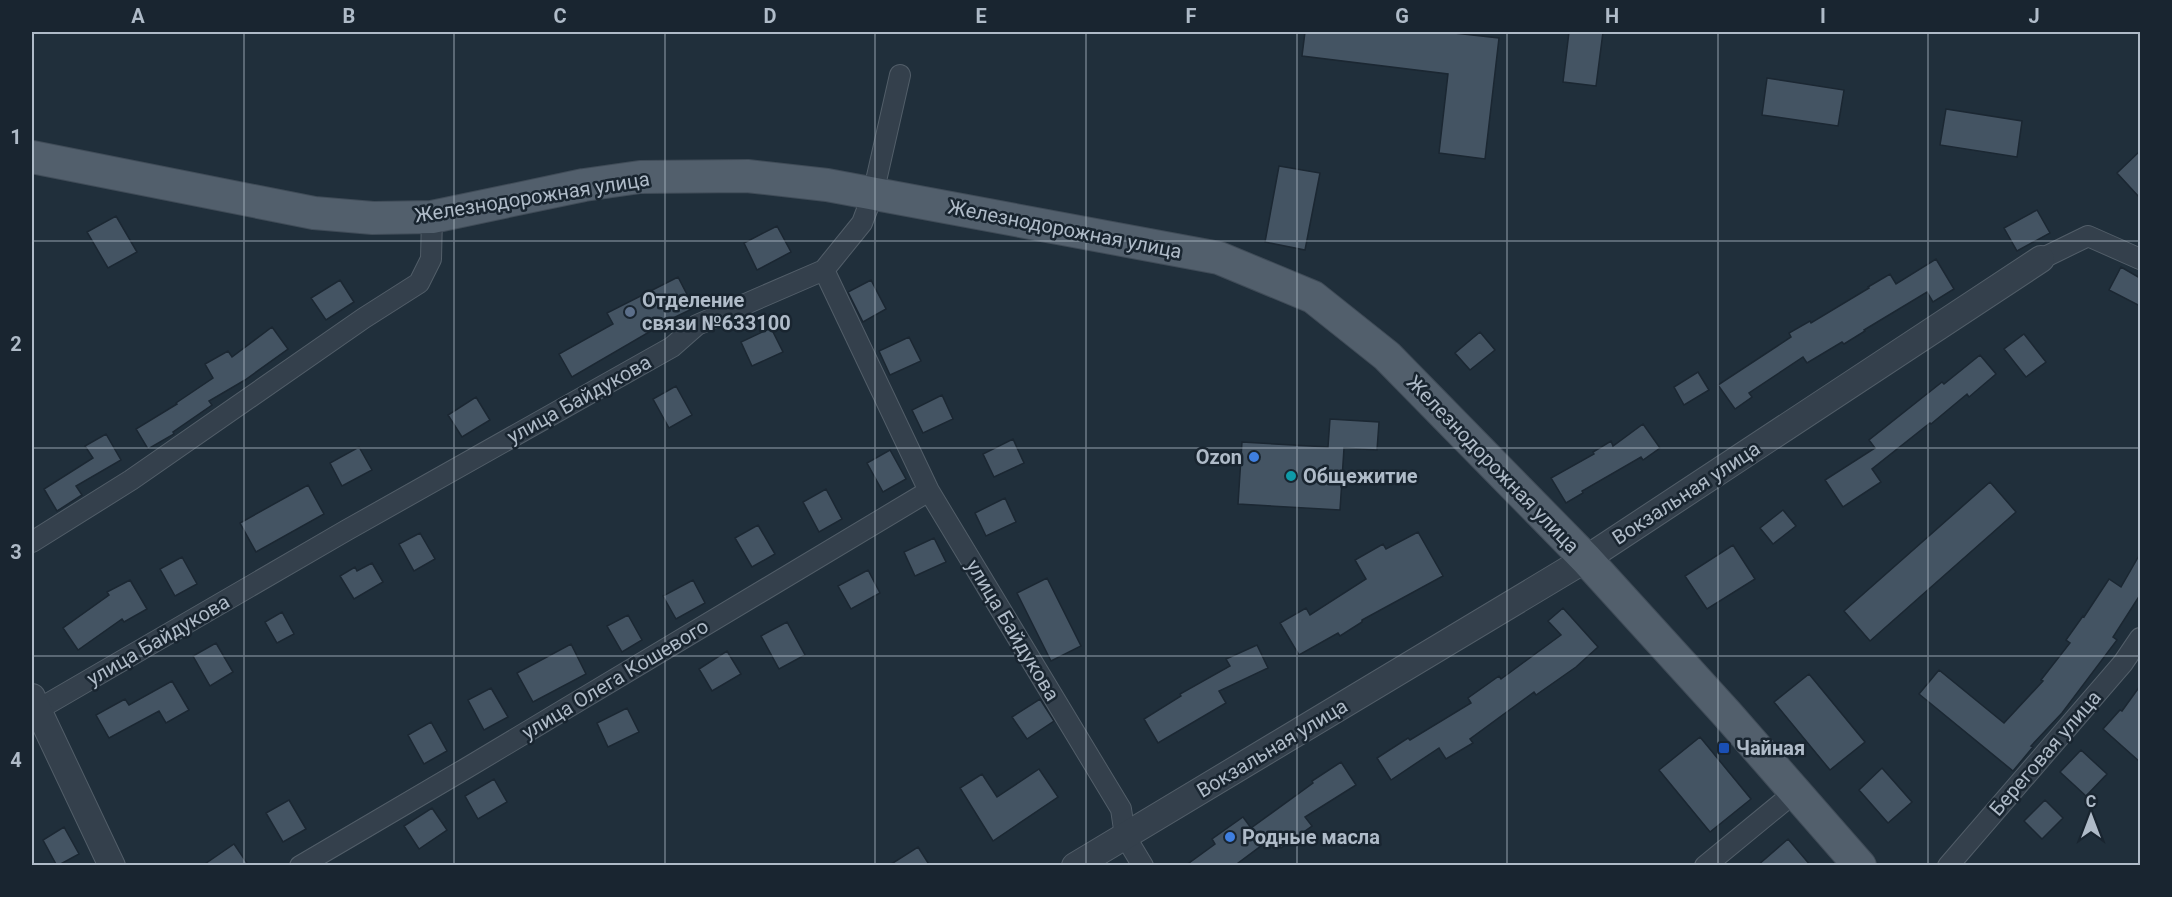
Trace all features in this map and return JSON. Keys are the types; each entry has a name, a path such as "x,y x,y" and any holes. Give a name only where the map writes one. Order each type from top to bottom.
{"main road":[{"name":"Железнодорожная улица","path":"32,157 314,213 373,218 432,217 573,187 640,177 747,176 827,185 1219,258 1313,297 1387,356 1586,559 1860,866"}],"street":[{"path":"824,270 862,223 873,194 900,75"},
{"path":"32,542 131,480 364,318 419,283 431,259 432,217"},
{"name":"Вокзальная улица","path":"1075,866 1586,559 2041,259 2088,236 2140,259"},
{"name":"улица Байдукова","path":"33,706 672,347 696,325 824,270 929,491 1121,809 1125,836 1143,866"},
{"name":"улица Олега Кошевого","path":"300,866 465,770 929,491"},
{"name":"Береговая улица","path":"1948,866 2123,663 2140,638"},
{"path":"33,706 112,866"},
{"path":"1705,866 1795,792"}],"building":[{"path":"1305,32 1445,32 1499,38 1485,159 1439,153 1448,74 1302,56"},
{"path":"1569,32 1603,32 1596,86 1563,82"},
{"path":"1767,78 1844,90 1838,126 1762,115"},
{"path":"1946,109 2022,121 2017,157 1940,145"},
{"path":"2140,151 2140,198 2117,173"},
{"path":"1279,166 1320,173 1305,250 1265,242"},
{"path":"2037,210 2050,233 2017,251 2004,228"},
{"path":"116,216 137,252 108,268 87,232"},
{"path":"777,226 791,252 757,270 744,243"},
{"path":"1936,259 1954,289 1933,302 1927,292 1844,344 1842,342 1807,363 1803,357 1749,393 1752,397 1735,409 1718,385 1791,337 1789,333 1810,321 1811,323 1890,274 1896,284"},
{"path":"2121,267 2140,278 2140,306 2109,290"},
{"path":"678,277 694,308 650,329 651,331 572,377 559,354 613,324 607,313"},
{"path":"340,280 354,302 326,320 311,298"},
{"path":"871,280 886,309 863,322 848,292"},
{"path":"272,327 288,349 245,380 209,401 212,405 173,432 174,434 148,449 136,429 213,378 205,364 228,351 232,357"},
{"path":"771,328 783,352 752,366 741,342"},
{"path":"1480,332 1495,350 1470,370 1455,353"},
{"path":"2024,334 2046,362 2026,377 2004,349"},
{"path":"909,337 921,361 890,375 879,351"},
{"path":"1980,355 1996,374 1969,397 1967,394 1872,469 1881,482 1843,507 1825,480 1875,448 1869,440"},
{"path":"1698,372 1709,390 1684,405 1674,387"},
{"path":"676,386 692,415 669,428 653,399"},
{"path":"942,395 953,419 923,433 912,410"},
{"path":"476,397 490,420 462,437 448,415"},
{"name":"Общежитие","path":"1330,419 1379,422 1377,450 1344,448 1340,510 1238,504 1242,442 1328,447"},
{"path":"1643,424 1660,448 1643,460 1641,457 1582,491 1583,493 1566,503 1551,478 1594,454 1593,452 1611,441 1613,446"},
{"path":"106,434 121,460 76,486 82,495 57,511 44,489 93,458 85,446"},
{"path":"1013,439 1024,463 994,477 983,454"},
{"path":"359,447 372,470 342,486 330,463"},
{"path":"890,450 906,479 883,492 867,463"},
{"path":"1990,482 2016,512 1870,641 1844,611"},
{"path":"308,485 324,514 256,552 240,523"},
{"path":"826,489 842,519 819,532 803,502"},
{"path":"1005,498 1016,522 986,536 975,513"},
{"path":"1783,510 1796,526 1773,544 1760,528"},
{"path":"758,525 775,554 752,567 735,538"},
{"path":"1418,532 1443,576 1362,620 1340,636 1338,633 1299,655 1280,623 1306,608 1310,615 1366,579 1355,560 1383,544 1386,549"},
{"path":"420,533 435,559 414,571 399,544"},
{"path":"934,538 946,562 915,576 904,552"},
{"path":"1733,545 1755,579 1707,609 1685,576"},
{"path":"2140,554 2140,595 2113,637 2117,640 2062,713 2031,746 2033,747 2013,771 1919,694 1939,670 2004,723 2043,681 2041,680 2070,643 2066,640 2109,579 2121,587"},
{"path":"182,557 197,584 175,596 160,569"},
{"path":"372,563 383,582 354,599 340,576 355,567 357,571"},
{"path":"868,570 880,593 851,609 838,586"},
{"path":"1047,578 1081,646 1051,661 1017,593"},
{"path":"130,580 147,609 124,622 122,619 78,650 63,628 109,595 107,592"},
{"path":"693,580 705,603 676,619 663,596"},
{"path":"1563,608 1598,647 1576,667 1536,695 1534,692 1470,739 1473,743 1446,759 1439,748 1391,780 1377,758 1471,703 1468,698 1499,676 1501,679 1561,635 1548,621"},
{"path":"282,612 294,634 277,643 265,622"},
{"path":"628,615 642,640 622,652 607,626"},
{"path":"787,622 805,655 779,669 761,636"},
{"path":"216,643 233,672 210,686 193,656"},
{"path":"571,644 586,674 533,702 517,673"},
{"path":"1257,645 1268,668 1219,691 1226,703 1158,743 1144,719 1181,696 1180,694 1230,666 1226,659"},
{"path":"727,651 741,674 712,691 699,669"},
{"path":"1809,674 1865,742 1830,770 1774,702"},
{"path":"172,681 189,710 166,723 159,711 109,738 96,715 125,699 129,705"},
{"path":"2140,686 2140,762 2103,729 2120,710 2122,711"},
{"path":"491,688 508,717 484,730 468,700"},
{"path":"1040,699 1054,721 1027,739 1012,717"},
{"path":"627,708 639,732 608,747 597,723"},
{"path":"431,722 447,751 424,764 408,735"},
{"path":"1700,737 1751,799 1710,832 1659,770"},
{"path":"2081,750 2107,774 2086,796 2060,772"},
{"path":"1341,762 1356,785 1305,817 1312,826 1281,848 1273,837 1234,866 1185,866 1215,844 1212,839 1243,817 1251,828 1313,783 1312,781"},
{"path":"1882,768 1912,802 1888,823 1859,790"},
{"path":"1039,769 1058,797 993,841 960,788 982,774 997,797"},
{"path":"494,779 507,802 478,819 465,796"},
{"path":"289,800 306,829 283,842 266,813"},
{"path":"2045,800 2063,818 2042,839 2024,821"},
{"path":"432,808 447,830 419,849 404,826"},
{"path":"64,827 79,854 57,866 43,840"},
{"path":"1788,839 1811,866 1757,866"},
{"path":"234,844 249,866 202,866"},
{"path":"918,847 930,866 888,866"}],"place":[{"name":"Отделение связи №633100","path":"630,312"},
{"name":"Ozon","path":"1254,457"},
{"name":"Общежитие","path":"1291,476"},
{"name":"Чайная","path":"1724,748"},
{"name":"Родные масла","path":"1230,837"}]}
